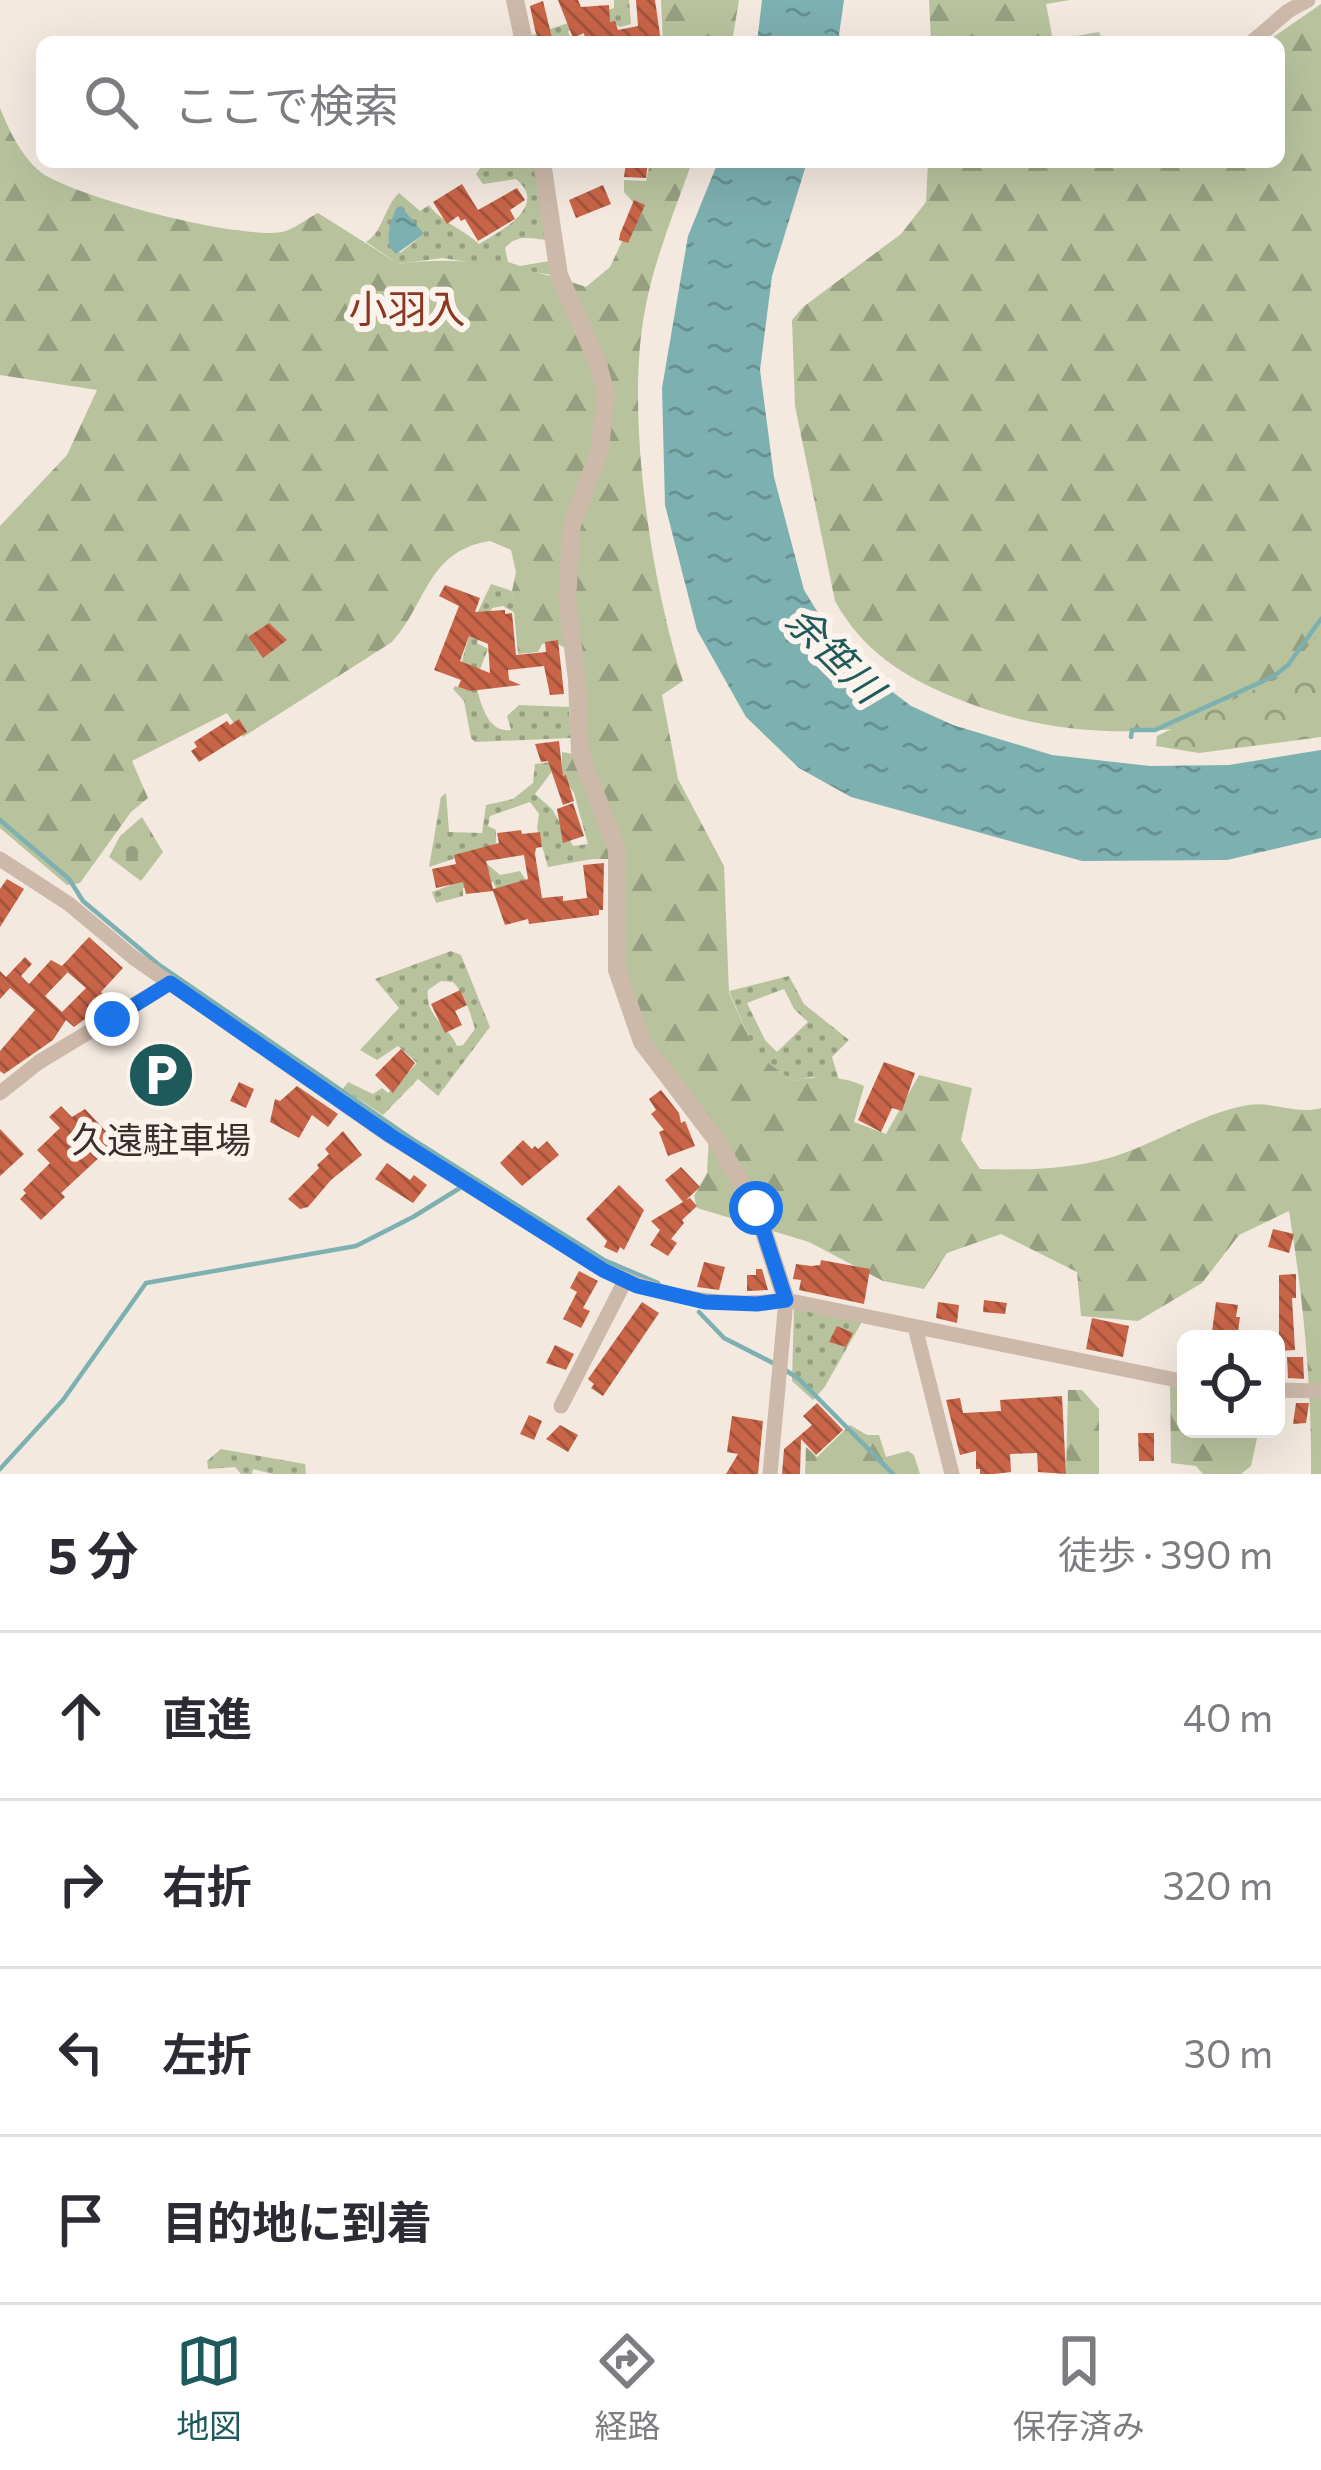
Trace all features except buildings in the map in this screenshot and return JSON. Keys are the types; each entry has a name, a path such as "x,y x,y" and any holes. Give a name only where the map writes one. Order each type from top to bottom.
{"street":[{"path":"515,0 523,36"},
{"path":"1259,36 1309,0"},
{"path":"543,168 559,275 606,393 600,449 572,525 567,599 580,753 617,850 617,970 642,1042 715,1138 756,1208 786,1300 770,1474"},
{"path":"0,859 391,1136 625,1281 705,1302 786,1300 1177,1380"},
{"path":"0,1093 39,1062 170,983"},
{"path":"561,1406 625,1281"},
{"path":"915,1327 952,1474"},
{"path":"1285,1390 1321,1391"}],"green space":[{"path":"614,0 629,0 631,24 620,27 602,17 568,31 570,36 532,36 532,35 614,8"},
{"path":"661,0 739,0 733,36 663,36"},
{"path":"929,0 1070,0 1046,4 1052,36 931,36"},
{"path":"1321,4 1321,709 1180,729 1091,730 1000,714 917,680 871,647 835,601 795,406 792,320 901,234 926,202 928,168 1285,168 1285,36 1275,36"},
{"path":"0,108 25,156 38,170 120,204 199,224 266,233 286,231 318,213 399,264 494,264 586,287 610,267 638,208 624,192 624,180 646,181 649,168 690,168 645,310 638,397 640,446 652,547 683,681 662,695 678,779 724,866 729,993 757,1055 793,1081 829,1078 864,1086 854,1122 886,1134 919,1075 972,1088 961,1140 980,1169 1093,1162 1248,1105 1321,1108 1321,1474 1311,1474 1306,1342 1289,1211 1239,1235 1202,1283 1138,1321 1081,1316 1077,1272 1001,1234 947,1253 924,1289 883,1281 809,1242 697,1208 694,1196 707,1173 709,1136 650,1045 624,977 623,859 592,859 574,793 562,776 562,752 573,754 578,655 554,642 542,644 538,652 518,654 511,550 490,541 453,555 431,580 392,642 243,737 227,713 132,761 148,798 131,812 80,883 67,885 0,828 0,526 67,455 97,390 0,375"},
{"path":"480,168 535,168 547,240 519,239 505,248 508,262 520,266 549,261 553,275 442,258 399,264 366,242 399,193 420,211 429,205 479,244 518,217 527,199 516,179 483,184 476,174","holes":["396,208 424,234 400,253 389,241"]},
{"path":"491,584 512,591 515,613 503,606 492,608 477,643 488,649 475,682 486,715 496,727 511,730 507,716 519,705 569,707 571,738 475,742 471,738 464,701 453,689 466,690 473,669 462,661"},
{"path":"1321,630 1321,737 1199,753 1156,746 1157,736 1285,675"},
{"path":"560,761 535,794 552,809 573,846 588,844 592,859 548,867 537,828 539,814 530,802 490,816 488,826 496,830 496,843 482,853 500,875 520,871 526,880 497,890 493,882 463,888 463,896 436,903 432,892 464,880 471,853 429,867 441,797 446,793 449,832 482,833 486,805 513,799 533,783 535,764"},
{"path":"142,817 163,852 141,881 109,857 120,836"},
{"path":"451,951 461,955 490,1027 438,1096 418,1079 383,1115 343,1089 348,1082 373,1094 382,1088 388,1093 417,1063 398,1046 377,1060 360,1050 399,1008 375,979","holes":["441,981 453,982 475,1029 457,1046 433,1014 428,999 428,990"]},
{"path":"789,976 804,1004 849,1040 832,1057 839,1080 811,1077 793,1081 757,1056 729,991","holes":["784,989 794,1009 808,1022 777,1052 765,1040 747,1003"]},
{"path":"794,1307 863,1320 813,1400 792,1381"},
{"path":"1170,1384 1177,1385 1177,1438 1257,1438 1251,1466 1241,1474 1203,1474 1196,1466 1171,1463"},
{"path":"1068,1390 1082,1390 1099,1409 1099,1474 1066,1474"},
{"path":"850,1425 867,1435 879,1435 886,1457 908,1451 914,1455 920,1474 805,1474 806,1447 817,1457"},
{"path":"221,1449 305,1464 306,1474 208,1469 207,1461"}],"water":[{"path":"762,0 844,0 839,36 758,36"},
{"name":"余笹川","path":"716,168 805,168 772,276 760,370 774,477 804,590 844,655 911,706 953,725 1052,755 1150,766 1229,765 1321,750 1321,838 1227,860 1082,861 851,797 799,768 746,717 697,630 665,505 662,388 688,236"},
{"path":"401,206 424,234 396,254 389,244 389,232 396,208"}],"waterway":[{"path":"1131,737 1132,730 1155,730 1274,676 1288,665 1321,619"},
{"path":"0,820 69,879 83,901 158,964 415,1141 604,1260 658,1283"},
{"path":"0,1469 63,1400 146,1283 356,1246 460,1188"},
{"path":"699,1312 724,1338 775,1364"},
{"path":"785,1370 893,1474"}],"place":[{"name":"久遠駐車場","path":"161,1075"}],"district":[{"name":"小羽入","path":"407,307"}],"route":[{"path":"112,1019 170,983 391,1136 603,1270 671,1296 757,1304 786,1300 756,1208"}]}
